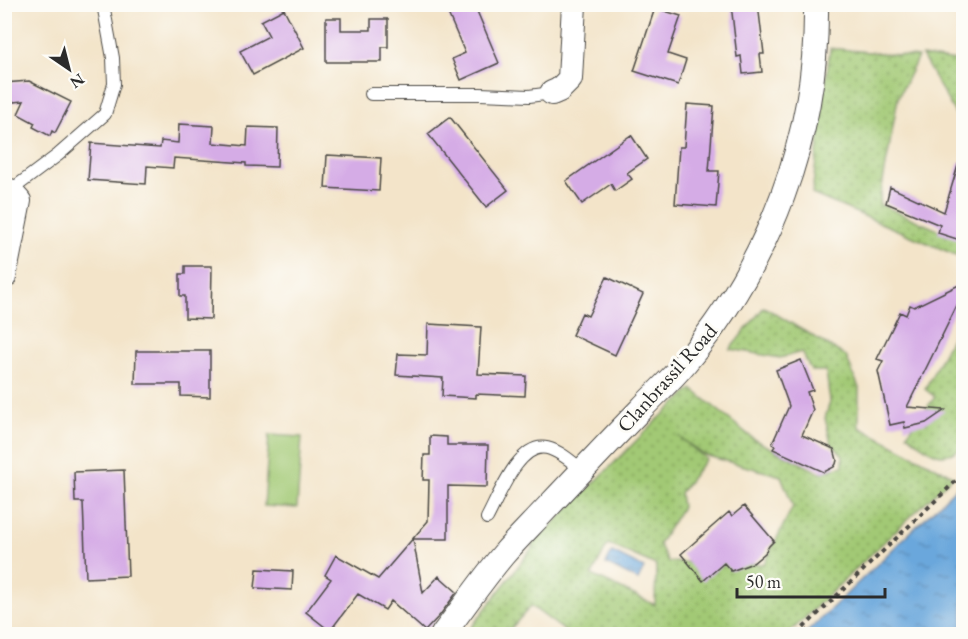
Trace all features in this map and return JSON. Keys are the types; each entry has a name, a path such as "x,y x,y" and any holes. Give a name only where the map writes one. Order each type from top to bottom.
{"street":[{"path":"552,93 559,90 570,79 574,4"},
{"name":"Clanbrassil Road","path":"443,634 504,554 684,365 731,302 768,233 795,160 812,83 816,4"},
{"path":"4,277 19,201 7,191"}],"lane":[{"path":"7,191 58,155 105,114 114,84 113,58 103,4"},
{"path":"371,94 529,96 552,93"},
{"path":"487,518 516,463 530,450 545,447 560,453 582,470"}],"path":[{"path":"797,634 963,473"}],"green space":[{"path":"830,48 918,57 898,98 879,204 963,241 963,258 812,194"},
{"path":"922,56 963,62 963,139 960,122"},
{"path":"764,307 846,356 859,388 859,427 953,476 788,634 569,634 531,606 506,634 466,634 533,547 531,546 656,421 692,389 755,440 820,473 843,466 843,455 831,443 825,418 830,402 826,371 811,371 802,352 780,358 730,349","holes":["678,436 704,455 781,476 793,506 764,564 668,562 659,544 682,507 680,493 706,459","608,544 656,565 655,605 592,575"]},
{"path":"963,324 963,447 947,455 940,455 927,449 907,434 935,397 925,389 958,325"},
{"path":"269,435 302,437 297,508 264,506"}],"water":[{"path":"963,481 963,634 805,634 951,493"},
{"path":"612,552 644,568 638,580 606,564"}],"building":[{"path":"463,4 474,4 499,63 461,80 452,59 465,53 447,11"},
{"path":"731,4 758,4 764,54 760,54 762,72 743,74 741,56 737,57"},
{"path":"655,8 681,16 668,54 686,60 678,85 634,71"},
{"path":"284,9 304,48 253,75 240,51 269,36 261,21"},
{"path":"326,18 341,18 341,30 371,30 371,19 388,19 388,47 382,47 382,62 326,62"},
{"path":"29,81 71,102 55,133 52,131 50,136 33,127 35,123 18,114 24,101 4,103 4,83"},
{"path":"687,104 714,106 709,171 719,171 716,207 675,204 679,147 684,147"},
{"path":"450,117 508,190 486,207 428,134"},
{"path":"179,124 214,126 213,143 247,146 248,127 278,128 277,167 174,158 173,168 147,166 146,184 88,180 91,143 160,148 161,141 178,143"},
{"path":"631,135 647,159 627,173 632,179 615,191 611,184 582,204 566,181"},
{"path":"327,155 381,158 379,191 325,188"},
{"path":"959,162 963,162 963,241 938,233 940,225 886,203 890,187 944,212"},
{"path":"185,266 212,266 211,319 185,318 185,296 180,296 180,274 185,274"},
{"path":"607,277 643,294 615,355 572,335 582,313 588,316"},
{"path":"963,283 963,293 907,407 945,410 926,423 905,428 904,422 890,425 878,371 883,361 877,359 900,312 906,315 910,305 914,307"},
{"path":"428,324 481,327 478,374 526,376 525,396 476,394 476,398 442,396 443,378 396,375 398,354 427,355"},
{"path":"136,351 210,351 210,397 181,396 181,384 135,384"},
{"path":"801,360 813,390 807,392 813,410 802,435 834,449 837,460 834,467 824,472 773,449 775,446 772,444 789,406 776,370"},
{"path":"430,436 447,437 447,445 488,445 487,487 448,486 448,539 413,539 423,593 439,576 457,592 425,631 391,601 385,610 358,594 330,631 306,612 331,579 325,575 336,555 378,579 428,521 429,480 423,480 424,455 430,455"},
{"path":"124,470 128,576 86,578 83,502 75,502 74,472"},
{"path":"744,506 774,541 753,563 731,571 724,563 703,581 681,554 729,512 732,516"},
{"path":"257,569 293,571 292,590 255,588"}]}
